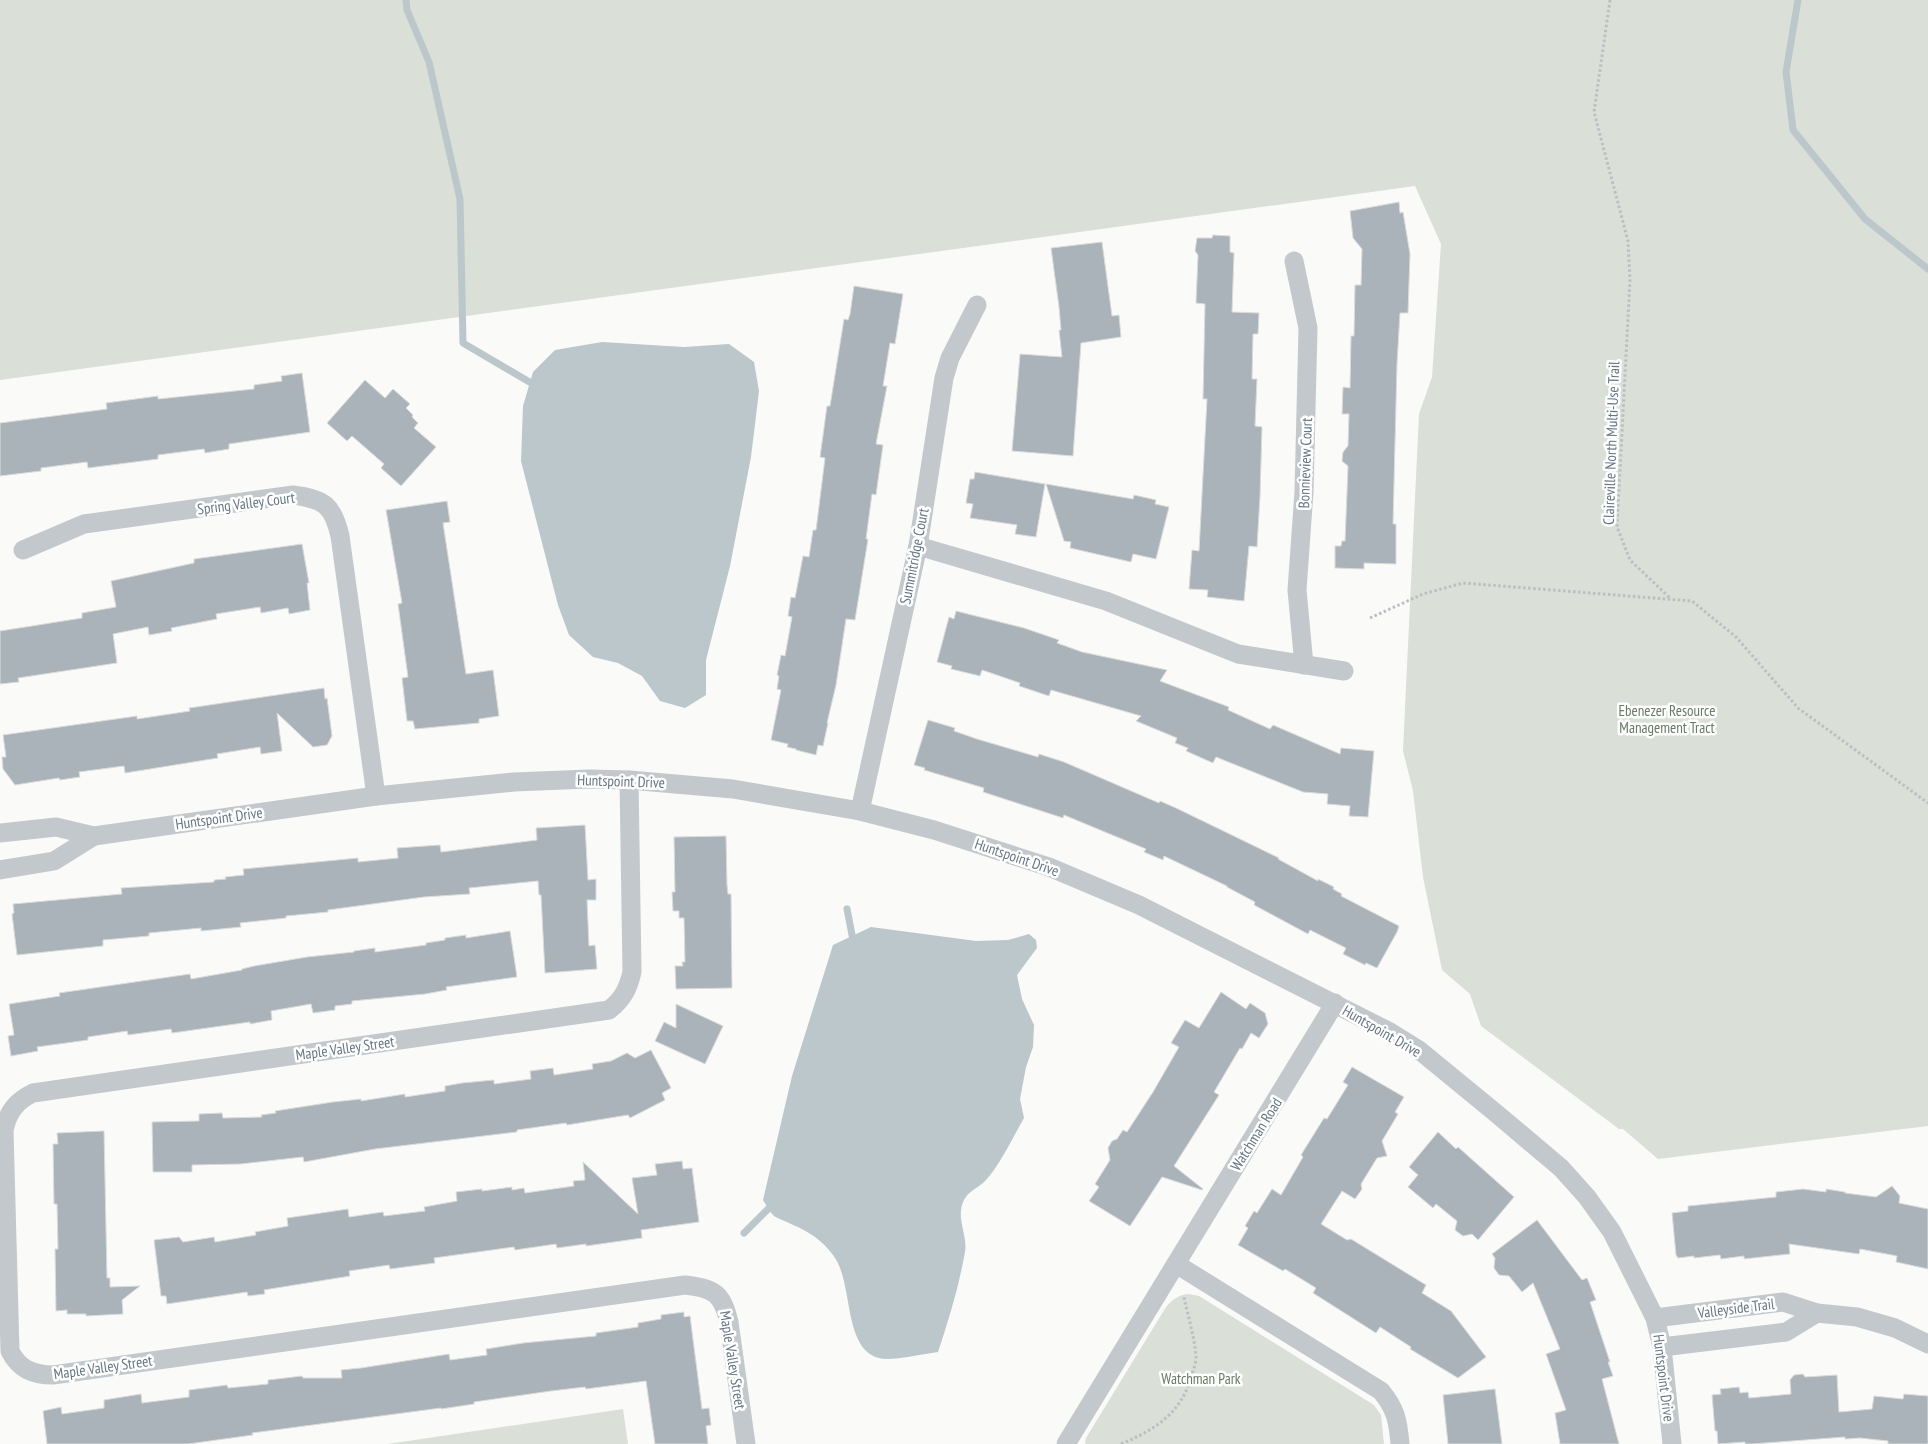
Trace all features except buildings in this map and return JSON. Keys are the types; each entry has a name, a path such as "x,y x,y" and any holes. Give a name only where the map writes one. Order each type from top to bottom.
{"street":[{"name":"Bonnieview Court","path":"1294,261 1308,328 1304,492 1297,590 1304,665"},
{"name":"Summitridge Court","path":"860,811 918,546 944,378 950,358 977,305"},
{"name":"Spring Valley Court","path":"23,550 84,524 293,495 310,497 324,504 335,517 340,536 376,796"},
{"path":"918,546 1106,602 1238,654 1344,671"},
{"name":"Huntspoint Drive","path":"0,833 56,827 94,836 376,796 514,782 589,779 629,780 733,789 860,811 934,830 1056,870 1140,905 1390,1032 1419,1050 1561,1168 1587,1197 1612,1232 1655,1318 1662,1347 1672,1444"},
{"name":"Maple Valley Street","path":"629,780 632,972 629,988 621,1001 609,1010 33,1093 21,1099 6,1118 4,1130 10,1351 14,1359 23,1368 32,1372 53,1374 685,1285 699,1286 713,1292 724,1304 729,1322 746,1444"},
{"name":"Huntspoint Drive","path":"0,870 54,861 94,836"},
{"name":"Watchman Road","path":"1066,1444 1335,1003"},
{"path":"1176,1264 1380,1391 1392,1405 1398,1422 1400,1444"},
{"name":"Valleyside Trail","path":"1655,1318 1783,1302 1817,1313 1857,1317 1895,1328 1928,1344"},
{"name":"Valleyside Trail","path":"1662,1347 1786,1332 1817,1313"}],"path":[{"name":"Claireville North Multi-Use Trail","path":"1610,0 1594,112 1628,242 1630,280 1617,527 1630,560 1672,600"},
{"path":"1370,618 1422,594 1464,583 1692,601 1736,637 1798,708 1928,803"},
{"path":"1121,1444 1146,1433 1165,1420 1180,1403 1189,1385 1196,1360 1193,1336 1184,1297"}],"green space":[{"name":"Ebenezer Resource Management Tract","path":"0,0 1928,0 1928,1126 1658,1159 1623,1129 1619,1129 1481,1026 1470,994 1442,970 1423,877 1413,791 1403,751 1419,414 1432,377 1441,244 1415,186 0,380"},
{"name":"Watchman Park","path":"1189,1294 1199,1296 1374,1405 1381,1415 1384,1444 1085,1444 1086,1438 1166,1307 1176,1298"},
{"path":"623,1409 628,1444 388,1444"}],"shaded area":[{"path":"602,342 684,347 729,344 754,362 759,391 751,457 730,566 706,660 706,695 685,708 660,701 642,676 618,663 593,657 569,635 558,605 521,461 523,406 533,372 555,350"},
{"path":"871,927 976,941 1008,940 1029,934 1036,940 1037,948 1017,975 1022,999 1034,1025 1033,1047 1026,1067 1020,1099 1024,1118 991,1174 983,1183 971,1191 964,1200 961,1219 965,1239 965,1252 960,1277 938,1352 892,1359 872,1355 862,1346 855,1332 840,1267 829,1250 809,1233 774,1216 763,1200 792,1076 833,945"}],"waterway":[{"path":"406,0 407,10 429,62 460,199 463,343 538,387"},
{"path":"1798,0 1786,72 1793,130 1865,219 1928,269"},
{"path":"847,909 854,945"},
{"path":"744,1233 775,1202"}]}
